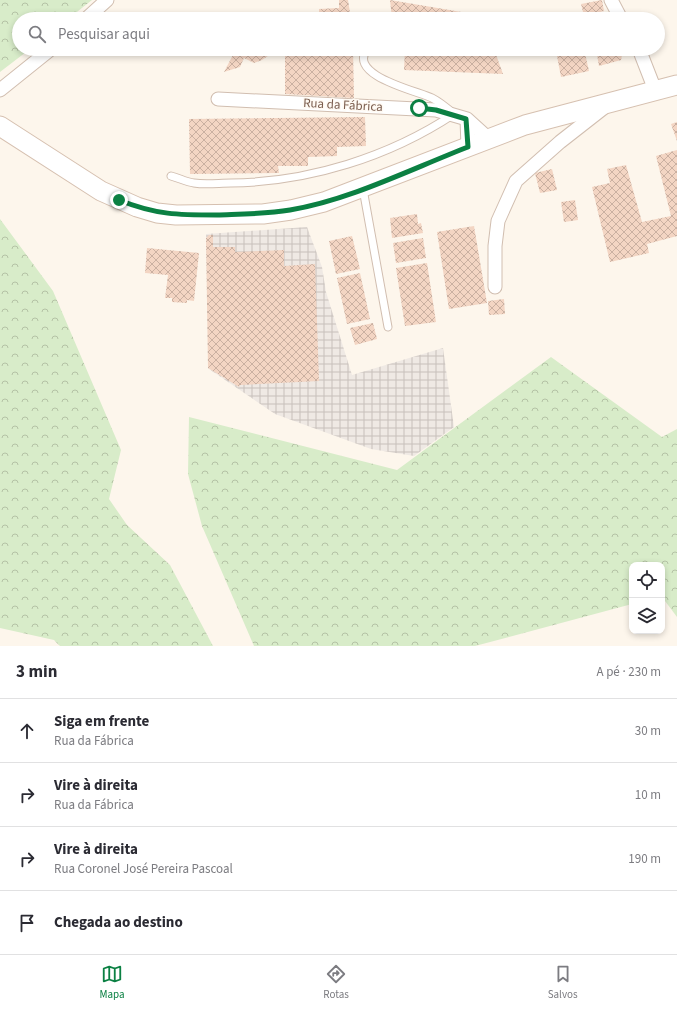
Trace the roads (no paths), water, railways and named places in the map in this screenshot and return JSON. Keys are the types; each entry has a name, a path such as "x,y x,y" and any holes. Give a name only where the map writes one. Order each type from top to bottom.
{"main road":[{"path":"0,126 101,191 137,207 157,213 176,215 263,214 292,210 324,202 525,125 677,85"}],"street":[{"path":"93,12 106,0"},
{"path":"611,0 617,12"},
{"path":"0,90 42,56"},
{"path":"642,56 655,90"},
{"name":"Rua da Fábrica","path":"218,99 419,108 460,116"},
{"path":"495,287 495,246 498,221 516,181 560,142 612,102"},
{"path":"460,116 489,139"},
{"path":"460,116 468,147"}],"lane":[{"path":"365,56 365,63 371,72 382,80 432,98 460,116"},
{"path":"171,176 195,183 253,183 322,172 384,151 460,116"},
{"path":"362,188 388,327"}]}
